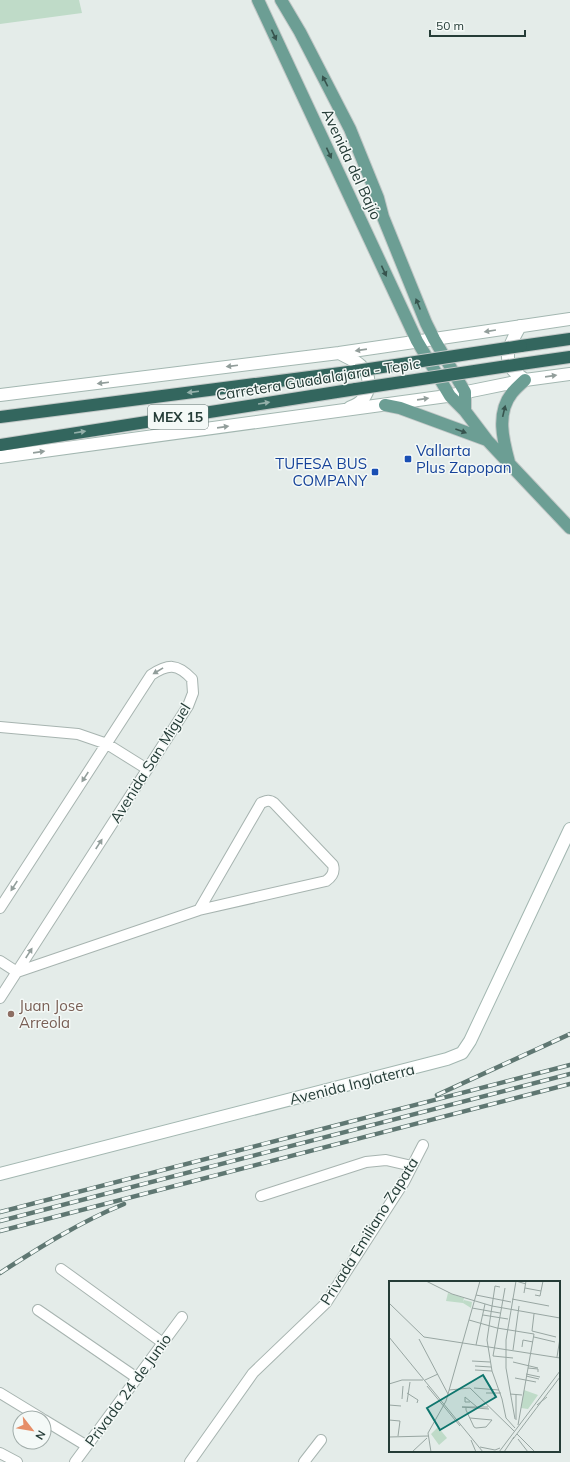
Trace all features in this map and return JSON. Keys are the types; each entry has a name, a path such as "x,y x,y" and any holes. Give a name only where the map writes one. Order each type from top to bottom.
{"highway":[{"name":"Carretera Guadalajara - Tepic","path":"0,416 356,371 570,339"},
{"name":"Carretera Guadalajara - Tepic","path":"0,445 570,357"}],"main road":[{"name":"Avenida del Bajío","path":"258,0 417,341 450,396 466,411 487,440 570,528"},
{"name":"Avenida del Bajío","path":"281,0 300,32 350,129 378,198 383,217 434,339 465,392"},
{"path":"0,396 339,353 570,319"},
{"path":"520,326 508,350 508,358 513,370 526,380"},
{"path":"339,353 362,367 369,381 369,388 361,401 344,411"},
{"path":"0,457 450,396 526,380 570,374"},
{"path":"509,463 501,429 505,406 511,394 526,380"},
{"path":"465,392 466,411"},
{"path":"385,405 400,408 487,440"},
{"name":"Avenida Inglaterra","path":"0,1174 447,1059 462,1053 470,1041 570,829"}],"street":[{"name":"Avenida San Miguel","path":"0,908 151,676 163,667 174,667 184,671 192,679 193,693 188,706 0,998"},
{"path":"0,727 78,734 107,744 147,769"},
{"path":"0,961 17,972 199,910 326,881 331,878 333,874 333,865 274,802 268,800 265,801 261,803 199,910"},
{"name":"Privada Emiliano Zapata","path":"190,1462 253,1373 326,1303 404,1182 423,1146"},
{"path":"261,1196 366,1162 386,1160 412,1166"},
{"path":"61,1269 163,1343"},
{"path":"38,1310 137,1378"},
{"name":"Privada 24 de Junio","path":"75,1462 182,1318"},
{"path":"0,1393 28,1410"},
{"path":"52,1425 87,1446"},
{"path":"304,1462 321,1440"},
{"path":"0,1453 17,1462"}],"green space":[{"path":"0,0 79,0 82,13 0,24"}],"railway":[{"path":"437,1095 570,1034"},
{"path":"0,1212 570,1065"},
{"path":"0,1221 570,1074"},
{"path":"0,1231 570,1084"},
{"path":"0,1273 45,1244 124,1204"}],"place":[{"name":"Vallarta Plus Zapopan","path":"408,459"},
{"name":"TUFESA BUS COMPANY","path":"375,472"},
{"name":"Juan Jose Arreola","path":"11,1014"}]}
